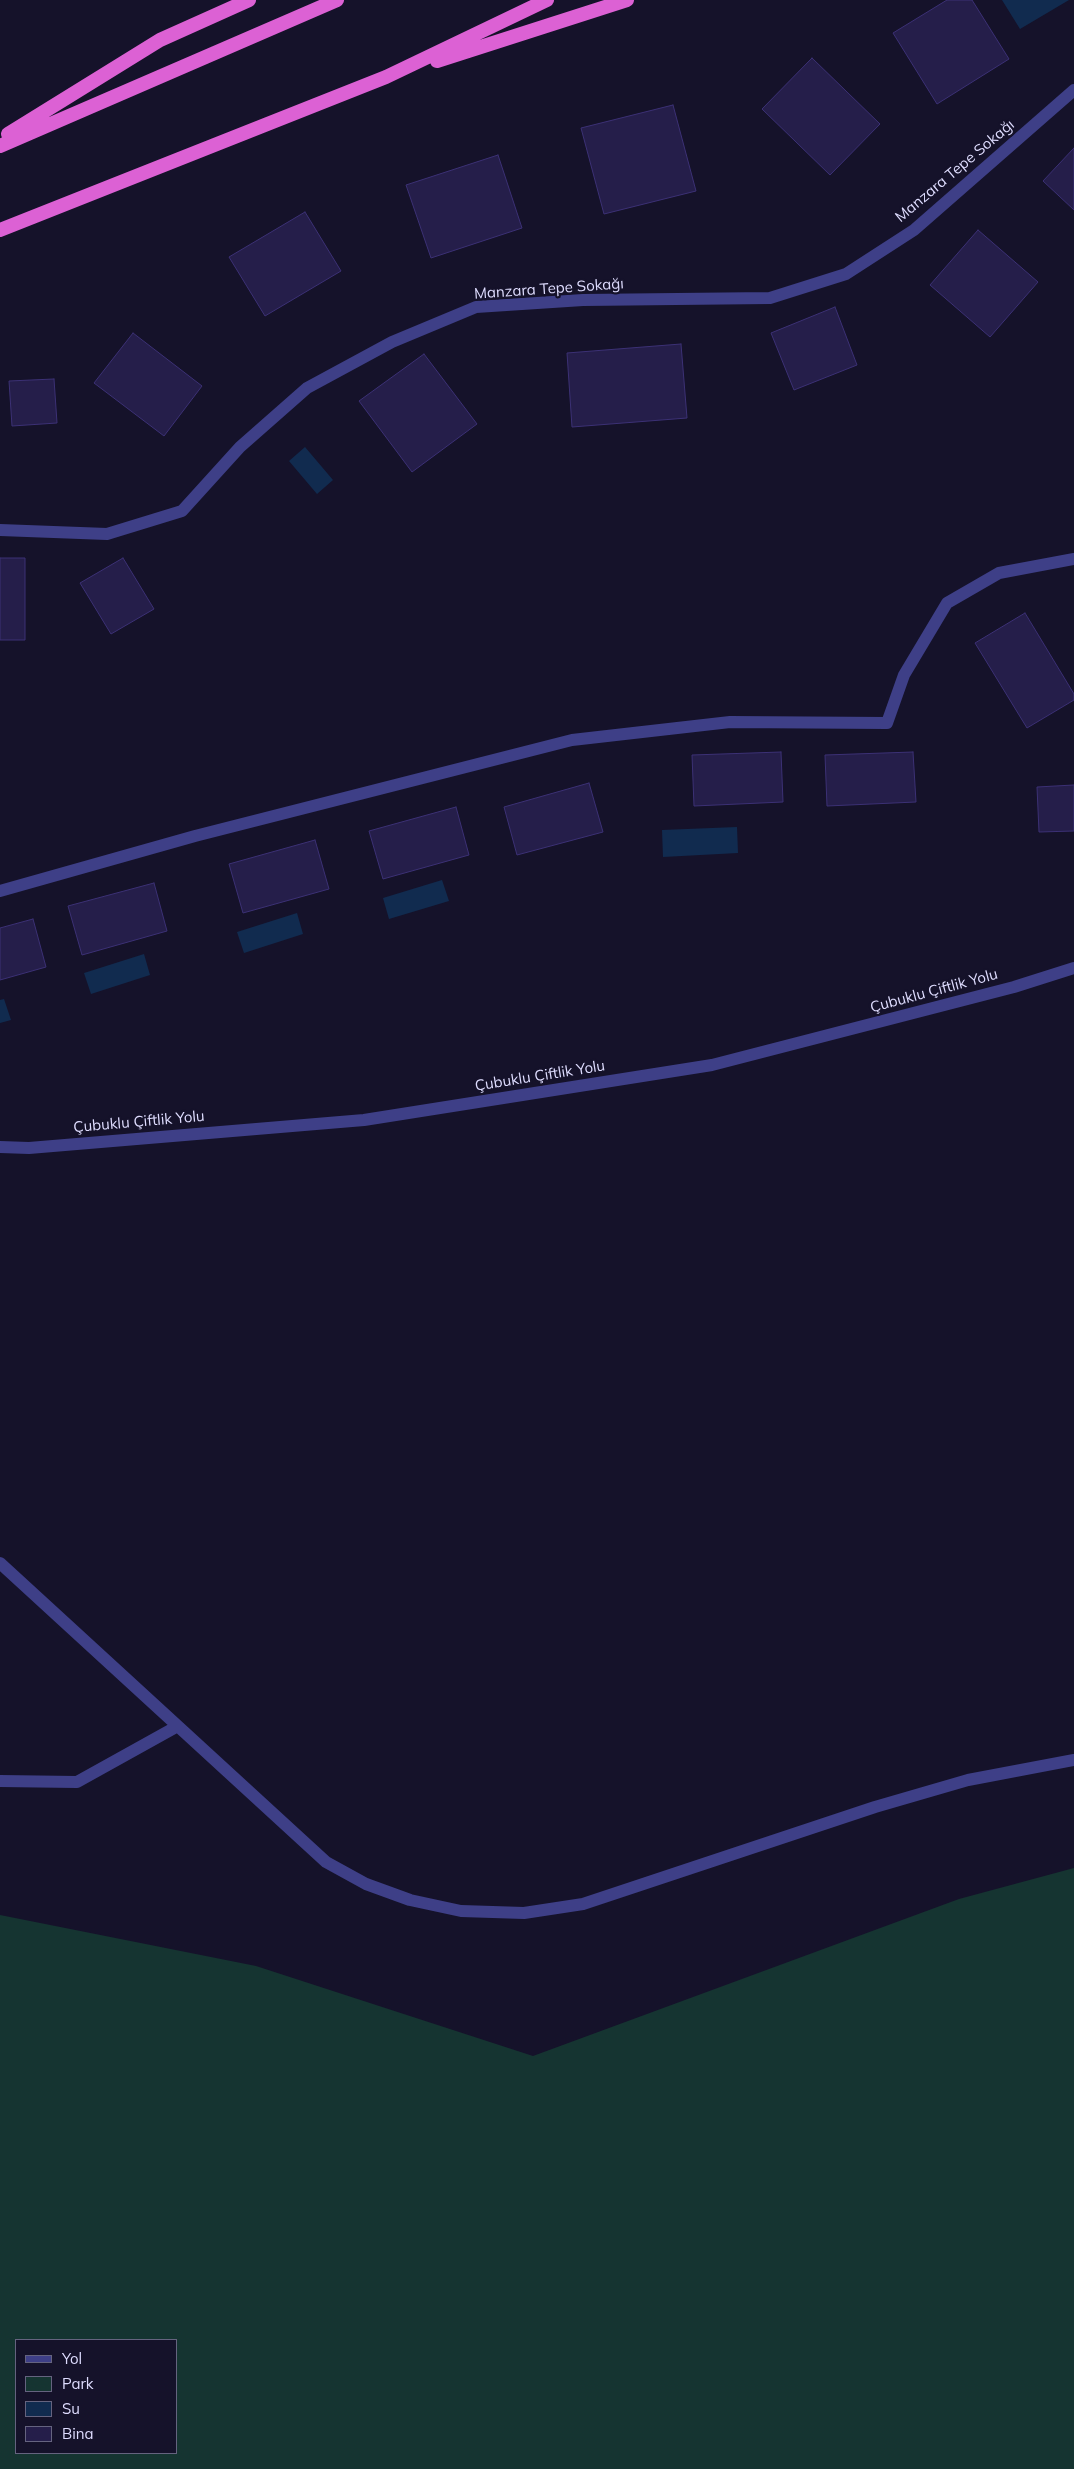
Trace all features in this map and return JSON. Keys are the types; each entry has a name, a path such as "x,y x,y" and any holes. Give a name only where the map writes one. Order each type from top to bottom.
{"highway":[{"path":"0,140 160,40 250,0"},
{"path":"0,146 337,0"},
{"path":"0,230 386,77 547,0"},
{"path":"386,77 628,0"}],"street":[{"name":"Manzara Tepe Sokağı","path":"0,530 107,534 182,512 240,447 307,388 392,342 476,307 582,300 770,298 846,274 914,230 1074,90"},
{"path":"0,890 195,836 572,740 730,722 887,723 904,675 947,603 999,573 1074,559"},
{"name":"Çubuklu Çiftlik Yolu","path":"0,1147 30,1148 364,1120 712,1065 1014,987 1074,968"},
{"path":"0,1563 176,1727 326,1862 366,1884 410,1900 470,1911 524,1913 582,1904 875,1808 968,1780 1074,1760"},
{"path":"0,1781 77,1782 176,1727"}],"green space":[{"path":"1074,1868 1074,2469 0,2469 0,1915 256,1966 533,2056 959,1899"}],"water":[{"path":"1002,0 1069,0 1020,29"},
{"path":"305,447 333,480 317,494 289,461"},
{"path":"737,827 738,853 663,857 662,830"},
{"path":"442,880 449,901 389,919 383,898"},
{"path":"297,913 303,934 244,953 237,932"},
{"path":"144,954 150,975 91,994 84,973"},
{"path":"4,999 11,1020 0,1023 0,1000"}],"building":[{"path":"947,0 972,0 1009,59 937,104 893,33"},
{"path":"812,58 880,124 830,175 762,109"},
{"path":"673,105 696,191 604,214 581,128"},
{"path":"1074,148 1074,210 1043,181"},
{"path":"498,155 522,228 431,258 406,185"},
{"path":"305,212 341,271 265,316 229,257"},
{"path":"978,230 1038,282 990,337 930,285"},
{"path":"835,307 857,365 794,390 771,333"},
{"path":"133,333 202,386 164,436 94,383"},
{"path":"681,344 687,418 572,427 567,353"},
{"path":"424,354 477,424 412,472 359,401"},
{"path":"54,379 57,423 12,426 9,381"},
{"path":"0,558 25,558 25,640 0,640"},
{"path":"123,558 154,609 111,634 80,583"},
{"path":"1025,613 1074,694 1074,700 1027,728 975,643"},
{"path":"781,752 783,802 694,806 692,755"},
{"path":"913,752 916,802 827,806 825,755"},
{"path":"589,783 603,832 517,855 504,807"},
{"path":"1074,785 1074,831 1039,832 1037,787"},
{"path":"456,807 469,855 383,879 369,831"},
{"path":"315,840 329,889 243,913 229,864"},
{"path":"154,883 167,931 82,955 68,906"},
{"path":"33,919 46,967 0,980 0,928"}]}
